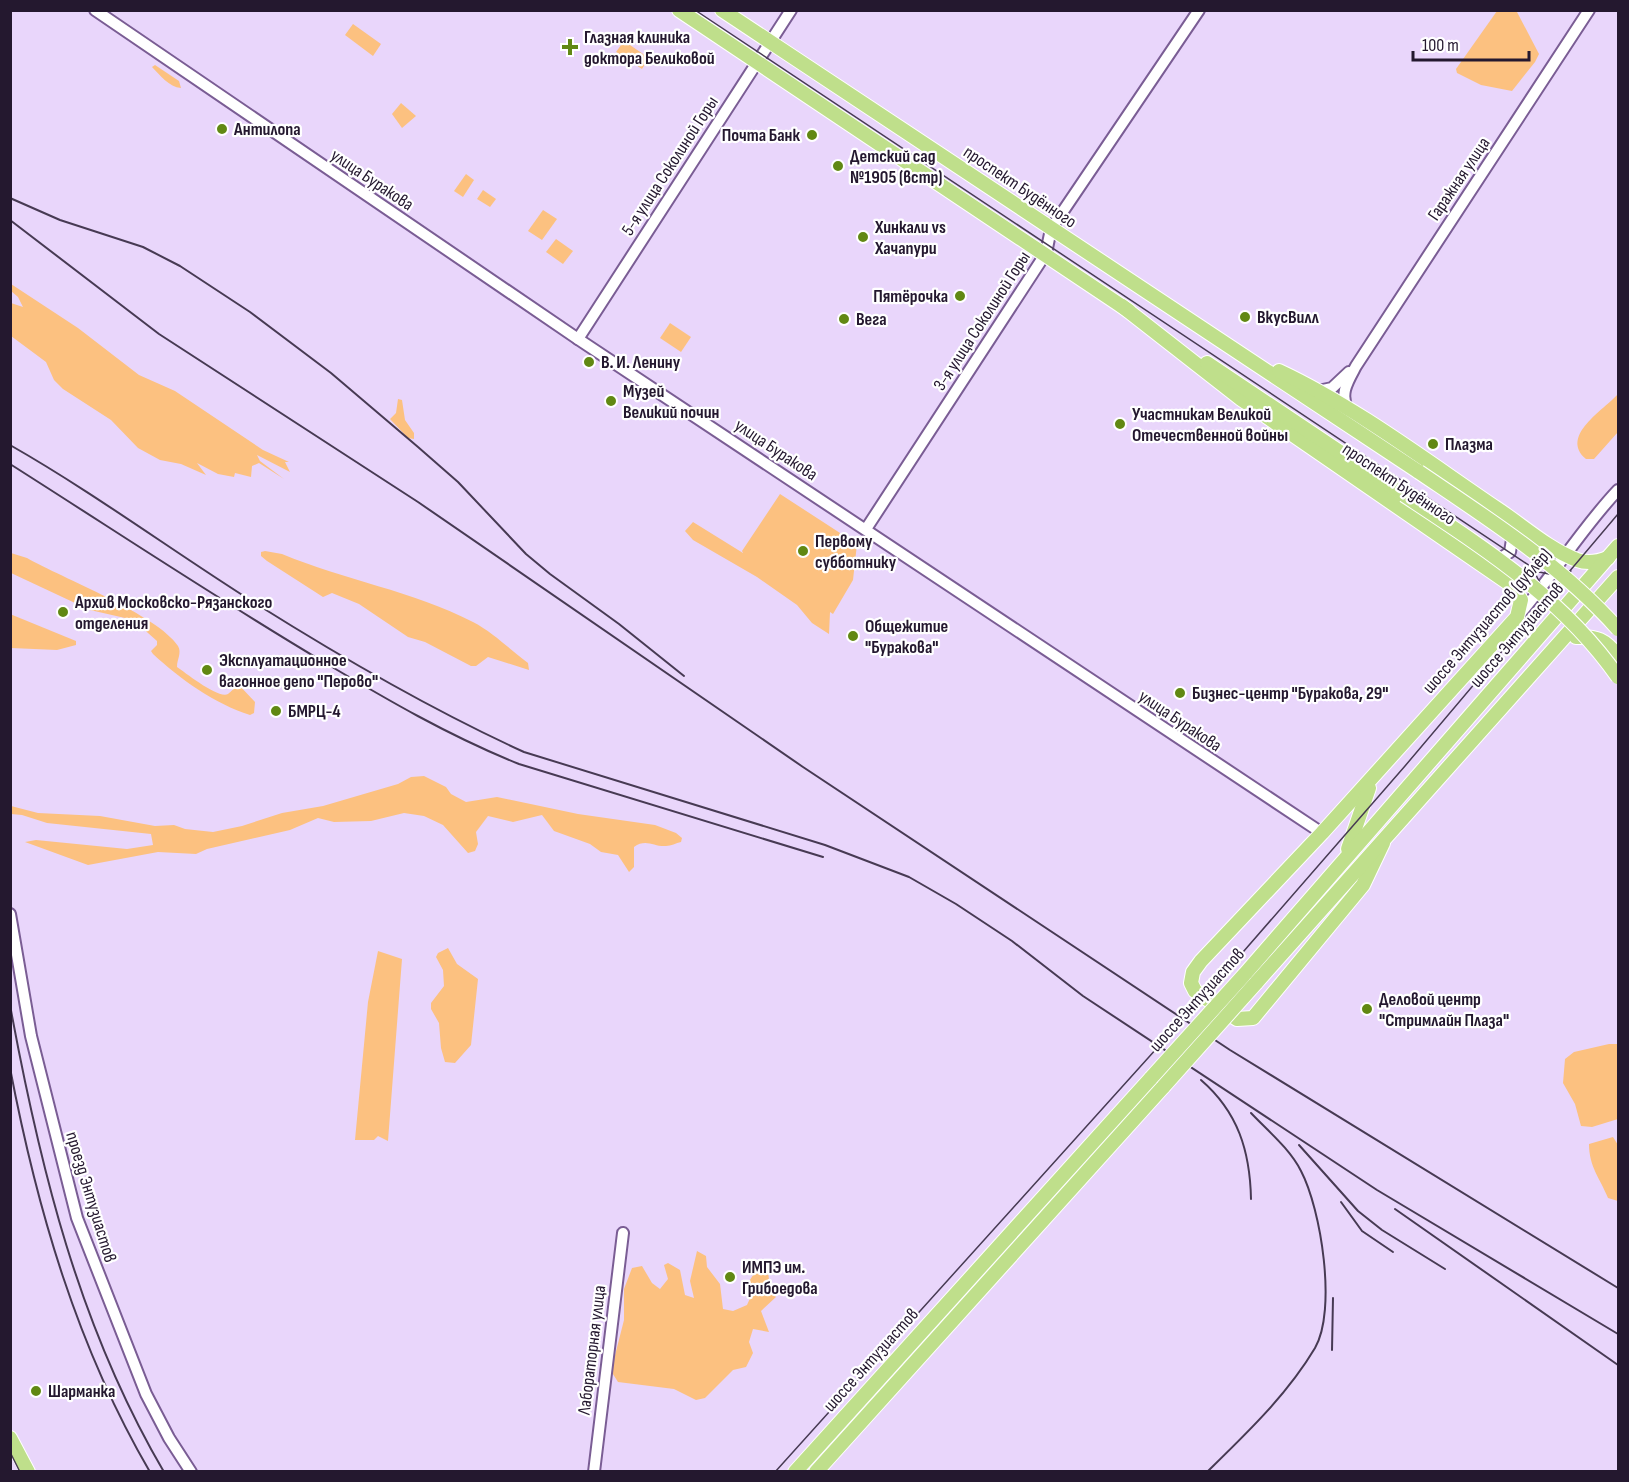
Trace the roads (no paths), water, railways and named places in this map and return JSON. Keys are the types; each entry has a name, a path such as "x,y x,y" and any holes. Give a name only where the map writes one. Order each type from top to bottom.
{"main road":[{"name":"проспект Будённого","path":"679,10 1046,254 1531,582 1572,620 1618,677"},
{"name":"проспект Будённого","path":"722,10 1239,352 1296,384 1543,557 1591,599 1618,629"},
{"name":"проспект Будённого","path":"1122,306 1241,399 1477,560 1518,593 1521,600 1517,617"},
{"name":"проспект Будённого","path":"1296,384 1318,391 1568,555 1584,562 1597,562 1608,558"},
{"name":"шоссе Энтузиастов","path":"795,1472 1244,975 1618,546"},
{"name":"шоссе Энтузиастов","path":"816,1472 1383,843 1618,577"},
{"name":"шоссе Энтузиастов (дублёр)","path":"1378,772 1517,617"},
{"path":"1560,643 1574,637 1595,636 1604,640 1618,656"},
{"path":"1378,772 1193,972 1191,983 1195,991 1237,1019 1253,1018 1342,914 1367,879 1383,843"},
{"path":"1336,869 1350,846 1364,798 1378,772"},
{"path":"10,1438 28,1472"}],"street":[{"name":"улица Буракова","path":"95,10 578,339 1322,833"},
{"name":"5-я улица Соколиной Горы","path":"578,339 791,10"},
{"name":"3-я улица Соколиной Горы","path":"866,529 1046,254 1051,229 1199,10"},
{"name":"Гаражная улица","path":"1348,410 1344,404 1344,391 1356,366 1589,10"},
{"name":"Гаражная улица","path":"1318,391 1332,388 1356,366"},
{"name":"шоссе Энтузиастов (дублёр)","path":"1517,617 1568,555 1591,521 1618,490"},
{"path":"1477,560 1495,562 1510,552 1514,536 1508,516"},
{"name":"проезд Энтузиастов","path":"10,914 31,1036 77,1218 146,1394 172,1444 191,1472"},
{"name":"Лабораторная улица","path":"594,1472 623,1233"}],"tram line":[{"path":"695,10 1539,572 1559,576 1571,571"},
{"path":"775,1472 1230,967 1405,766 1618,514"},
{"path":"1532,567 1540,583 1538,607"},
{"path":"10,1452 20,1472"}],"railway":[{"path":"10,198 60,220 143,247 180,266 250,312 331,373 458,482 526,554 684,676"},
{"path":"10,220 159,334 418,502 803,767 1230,1050 1618,1288"},
{"path":"10,445 73,483 227,585 323,645 422,701 490,736 524,752 825,845 909,877 956,904 1012,941 1083,996 1377,1190 1618,1334"},
{"path":"10,464 282,637 443,729 519,764 823,857"},
{"path":"10,1005 35,1126 66,1245 108,1361 134,1417 164,1472"},
{"path":"10,1068 33,1173 63,1276 101,1376 150,1472"},
{"path":"1201,1080 1224,1105 1240,1134 1248,1165 1251,1199"},
{"path":"1207,1472 1292,1382 1315,1348 1322,1331 1325,1310 1324,1260 1315,1209 1308,1188 1291,1155 1251,1113"},
{"path":"1299,1145 1358,1211 1382,1230 1445,1269"},
{"path":"1341,1202 1362,1231 1393,1252"},
{"path":"1395,1209 1618,1365"},
{"path":"1332,1350 1333,1298"}],"place":[{"name":"Глазная клиника доктора Беликовой","path":"570,47"},
{"name":"Антилопа","path":"222,129"},
{"name":"Почта Банк","path":"812,135"},
{"name":"Детский сад №1905 (встр)","path":"838,166"},
{"name":"Хинкали vs Хачапури","path":"863,237"},
{"name":"Пятёрочка","path":"960,296"},
{"name":"ВкусВилл","path":"1245,317"},
{"name":"Вега","path":"844,319"},
{"name":"В. И. Ленину","path":"589,362"},
{"name":"Музей Великий почин","path":"611,401"},
{"name":"Участникам Великой Отечественной войны","path":"1120,424"},
{"name":"Плазма","path":"1433,444"},
{"name":"Первому субботнику","path":"803,551"},
{"name":"Архив Московско-Рязанского отделения","path":"63,612"},
{"name":"Общежитие \"Буракова\"","path":"853,636"},
{"name":"Эксплуатационное вагонное депо \"Перово\"","path":"207,670"},
{"name":"Бизнес-центр \"Буракова, 29\"","path":"1180,693"},
{"name":"БМРЦ-4","path":"276,711"},
{"name":"Деловой центр \"Стримлайн Плаза\"","path":"1367,1009"},
{"name":"ИМПЭ им. Грибоедова","path":"730,1277"},
{"name":"Шарманка","path":"36,1391"}]}
